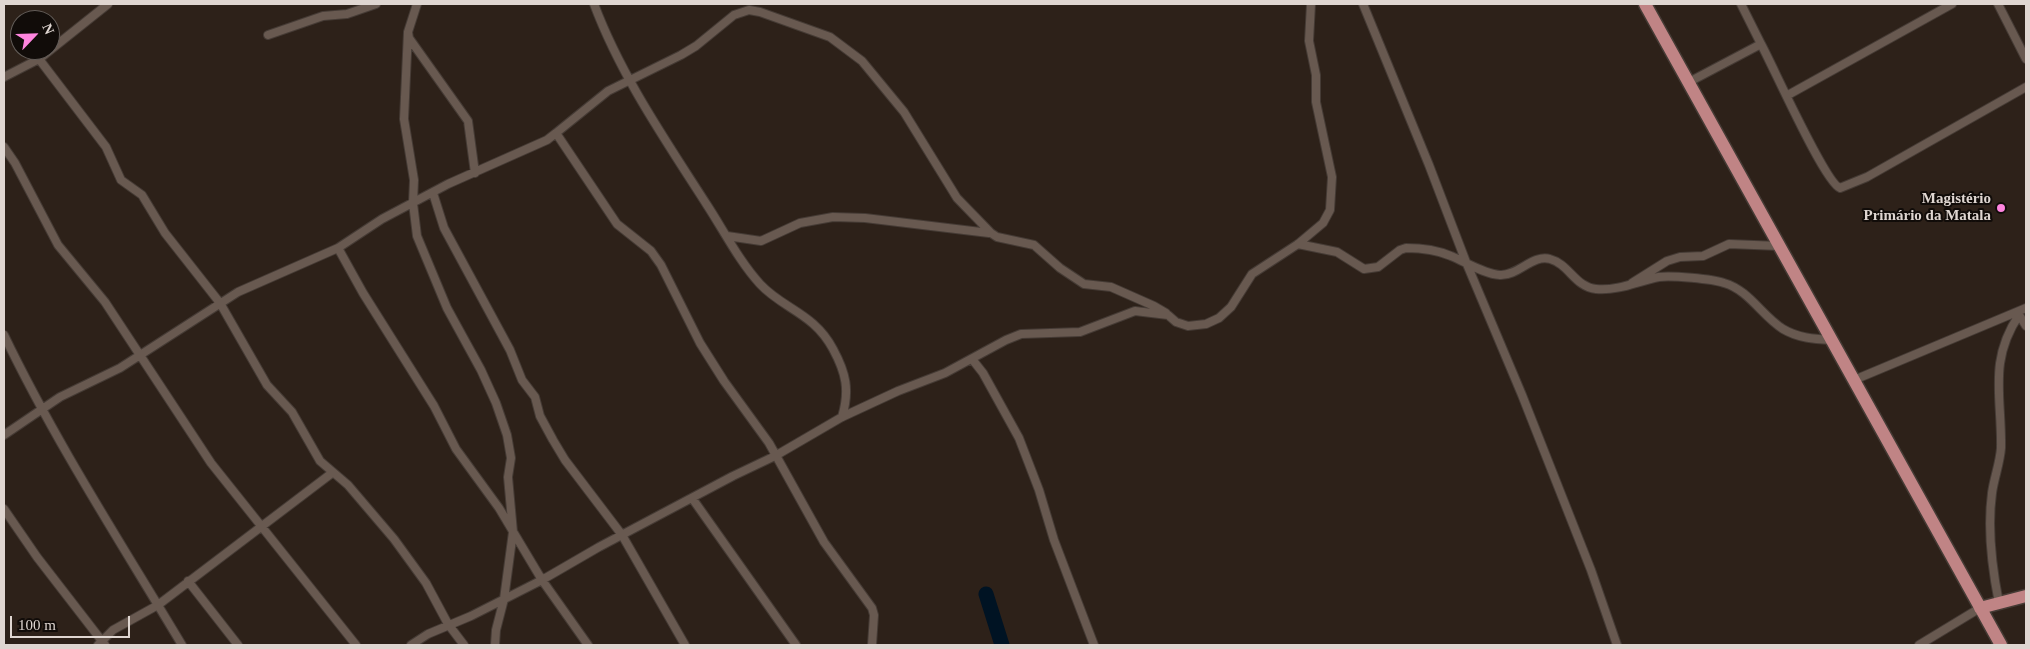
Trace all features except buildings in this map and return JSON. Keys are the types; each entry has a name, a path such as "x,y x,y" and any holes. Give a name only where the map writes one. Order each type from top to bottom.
{"main road":[{"path":"1645,4 2001,645"},
{"path":"1980,608 2026,596"}],"street":[{"path":"60,42 108,4"},
{"path":"268,35 323,16 347,14 376,4"},
{"path":"417,4 408,32 404,119 414,180 413,203 417,236 447,308 481,370 507,435 511,458 508,477 513,532 504,599 496,630 495,645"},
{"path":"594,4 606,35 630,80 727,236 761,285 810,319 832,347 847,385 848,396 842,417"},
{"path":"4,435 40,409 120,368 238,292 338,248 382,219 541,143 594,101 696,46 727,19 740,12 760,12 830,37 862,61 886,88 926,146 957,198 997,238 1034,245 1075,280 1090,286 1116,289 1162,310 1176,322 1188,326 1206,324 1218,318 1231,307 1252,274 1298,244 1323,223 1330,210 1332,177 1316,102 1316,75 1309,42 1311,4"},
{"path":"1363,4 1429,165 1466,262 1522,395 1591,570 1617,645"},
{"path":"1741,4 1829,178 1835,186 1840,188 1866,177 2026,87"},
{"path":"1788,95 1952,4"},
{"path":"1998,4 2026,59"},
{"path":"408,32 414,47 432,69 468,121 475,173"},
{"path":"1689,82 1761,44"},
{"path":"4,78 37,60"},
{"path":"40,60 106,147 121,180 142,195 164,233 220,303 268,385 288,407 320,461 348,485 394,539 426,583 448,624 464,645"},
{"path":"556,133 616,224 651,251 658,260 700,343 724,381 769,443 824,542 872,608 874,615 872,645"},
{"path":"4,147 15,163 58,245 105,302 211,463 260,527 356,645"},
{"path":"433,193 438,214 444,228 510,350 522,380 535,397 540,416 552,440 622,535 685,645"},
{"path":"727,236 760,241 800,223 833,217 865,218 990,233"},
{"path":"1298,244 1337,252 1364,269 1378,267 1400,250 1406,248 1437,251 1492,274 1508,275 1537,260 1547,258 1562,265 1584,286 1610,290 1667,276 1719,281 1732,286 1752,300 1782,328 1806,338 1831,340"},
{"path":"1626,287 1653,268 1680,257 1703,256 1729,244 1779,246"},
{"path":"338,248 363,293 434,406 456,449 513,532 542,580 588,645"},
{"path":"1854,380 2018,313 2026,308"},
{"path":"411,645 448,624 471,616 542,580 622,535 775,456 842,417 898,391 945,374 1021,334 1080,332 1135,311 1168,315"},
{"path":"2018,313 2026,326"},
{"path":"1999,603 1993,573 1991,529 1992,495 2001,451 1998,399 2001,351 2018,313"},
{"path":"4,336 40,409 108,526 182,645"},
{"path":"972,359 988,381 1019,438 1039,490 1057,549 1094,645"},
{"path":"4,509 102,644 123,623 158,605 332,473"},
{"path":"692,498 796,645"},
{"path":"188,581 238,645"},
{"path":"1919,645 1980,608"}],"waterway":[{"path":"986,594 1002,645"}],"place":[{"name":"Magistério Primário da Matala","path":"2001,208"}]}
